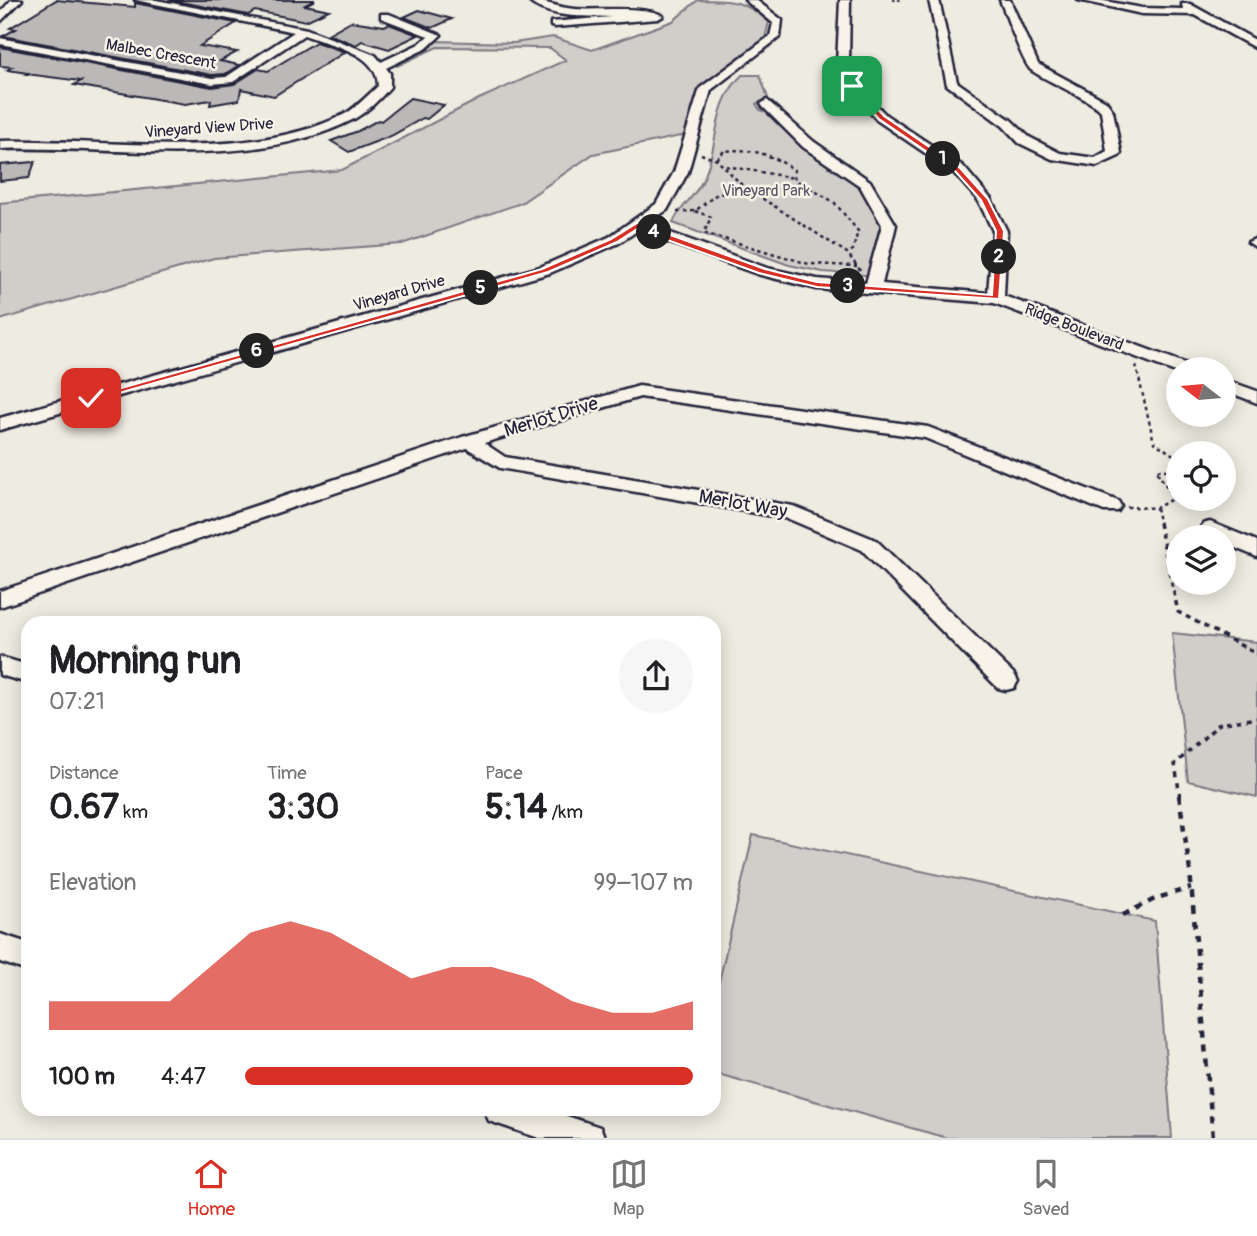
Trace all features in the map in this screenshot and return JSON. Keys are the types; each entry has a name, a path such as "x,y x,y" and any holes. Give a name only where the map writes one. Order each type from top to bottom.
{"street":[{"path":"0,19 17,0"},
{"path":"141,0 303,31 371,57 379,67 424,46 436,35 385,16"},
{"path":"533,0 536,4 567,11 658,16 555,24"},
{"name":"Vineyard Drive","path":"0,424 545,271 614,240 662,207 681,172 706,88 775,37 778,22 750,0"},
{"path":"845,0 843,64 852,86 882,118 958,169 984,199 1000,231 996,298"},
{"path":"934,0 951,83 1007,123 1024,140 1057,156 1097,162 1114,153 1107,111 1102,104 1032,66 1005,0"},
{"path":"1175,0 1257,46"},
{"path":"1087,1 1142,11 1196,12"},
{"name":"Malbec Crescent","path":"0,41 212,81 229,80 303,31"},
{"name":"Vineyard View Drive","path":"0,145 37,142 133,148 261,143 305,135 361,111 376,98 384,87 384,73 379,67"},
{"path":"767,104 808,144 865,184 889,225 873,288"},
{"name":"Ridge Boulevard","path":"637,226 762,271 817,284 996,298 1166,362"},
{"path":"1236,389 1257,397"},
{"name":"Merlot Drive","path":"0,599 469,441 639,391 928,433 1111,506"},
{"name":"Merlot Way","path":"469,441 500,462 793,513 869,545 1006,681"},
{"path":"1236,540 1257,549"},
{"path":"0,666 21,672"},
{"path":"0,948 21,955"},
{"path":"519,1116 589,1138"}],"path":[{"path":"893,0 902,0"},
{"path":"717,160 724,151 745,148 760,150 794,170 794,178"},
{"path":"688,149 717,160 750,191 847,253 873,288"},
{"path":"726,166 794,178 802,187 824,195 842,208 858,232 853,250 847,253"},
{"path":"695,211 717,194 750,191"},
{"path":"656,212 695,211 711,217 704,233 809,264 857,266"},
{"path":"1132,349 1154,442 1166,450"},
{"path":"1166,470 1156,470 1166,486"},
{"path":"1111,506 1156,508 1166,502"},
{"path":"1156,508 1178,612 1257,654"},
{"path":"1213,1138 1191,888 1175,764 1219,724 1257,718"},
{"path":"1124,915 1157,898 1191,888"}],"green space":[{"path":"698,0 719,0 744,5 769,22 765,38 699,93 686,135 593,154 521,203 402,244 214,258 0,320 0,203 342,170 479,99 566,60 550,48 437,47 397,66 394,62 433,41 514,43 553,37 592,50 673,21"},
{"name":"Vineyard Park","path":"742,75 760,75 768,98 756,104 760,110 779,115 864,189 884,228 877,276 823,272 789,265 673,223 703,180 709,166 720,112 732,87"},
{"path":"1172,633 1257,642 1257,797 1188,781"},
{"path":"753,835 1155,921 1172,1138 947,1138 721,1075 721,973"}],"building":[{"path":"56,0 135,7 135,3 236,23 200,46 237,52 220,61 239,65 225,74 212,75 3,36 16,29 10,28"},
{"path":"170,0 315,0 305,5 329,10 306,21 255,11 248,15"},
{"path":"419,10 452,19 432,28 404,17"},
{"path":"351,21 384,26 389,24 418,35 389,49 362,41 356,45 328,34"},
{"path":"316,42 345,52 274,96 241,89 239,100 210,105 211,100 185,104 74,85 81,81 26,74 28,73 7,70 12,67 0,66 0,47 212,87 234,84 258,69 268,71"},
{"path":"410,98 444,105 427,119 423,118 391,136 349,152 331,141 381,121"},
{"path":"35,162 29,178 0,181 0,165"}],"route":[{"path":"91,398 545,271 614,240 637,226 762,271 817,284 996,298 1000,231 984,199 958,169 882,118 852,86"}]}
